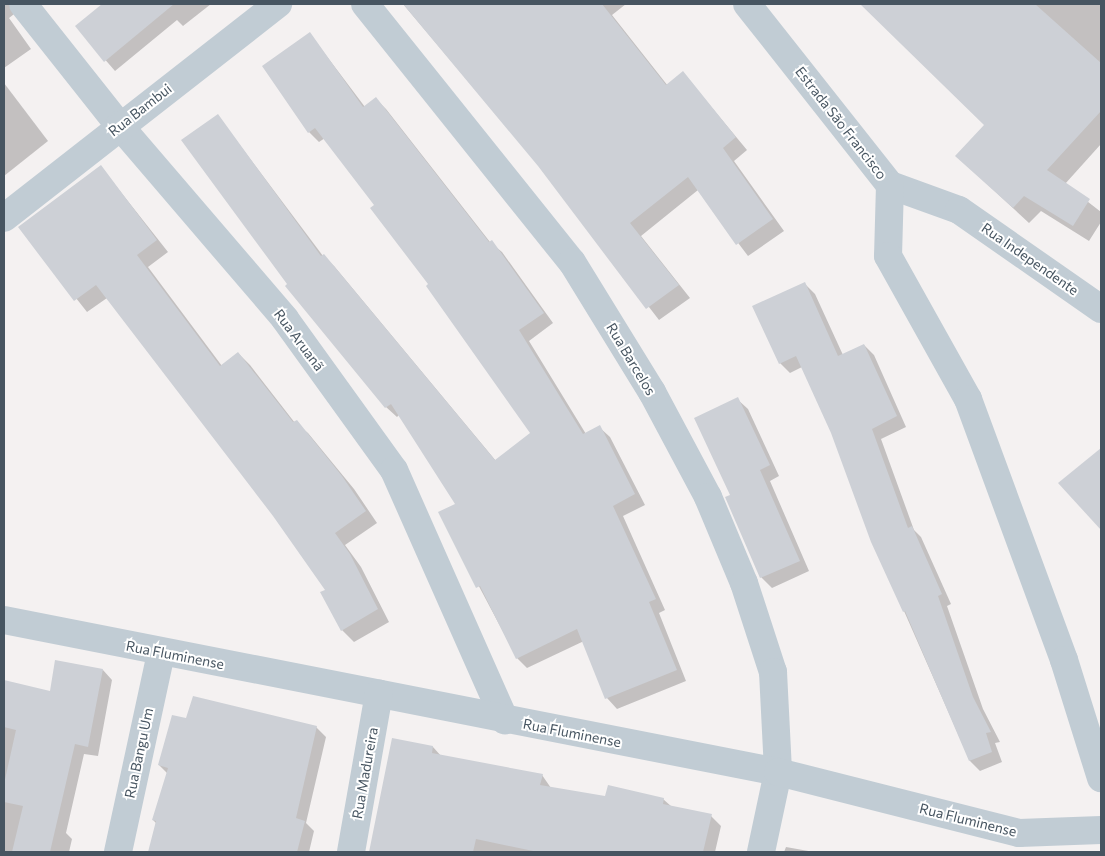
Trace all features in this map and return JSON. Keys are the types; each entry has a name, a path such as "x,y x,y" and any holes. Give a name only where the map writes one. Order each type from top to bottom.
{"street":[{"name":"Rua Aruanã","path":"23,4 120,125 285,319 394,470 505,720"},
{"name":"Rua Bambui","path":"4,218 120,125 278,4"},
{"name":"Rua Barcelos","path":"365,4 572,262 652,392 708,497 746,592 773,672 778,772 761,852"},
{"name":"Estrada São Francisco","path":"747,4 890,185 959,210"},
{"path":"890,185 888,256 968,399 1064,660 1101,778"},
{"name":"Rua Independente","path":"959,210 1101,309"},
{"name":"Rua Fluminense","path":"4,620 161,653 379,693 505,720 778,772 1017,843 1101,830"},
{"name":"Rua Bangu Um","path":"118,852 161,653"},
{"name":"Rua Madureira","path":"351,852 379,693"}],"building":[{"path":"102,4 174,4 104,62 75,26"},
{"path":"403,4 602,4 666,85 683,71 736,137 723,148 773,219 736,245 688,177 630,223 679,285 646,309 538,166"},
{"path":"860,4 1035,4 1101,63 1101,111 1047,170 1090,199 1073,226 1024,196 1013,208 955,156 984,125"},
{"path":"310,32 363,107 376,97 489,242 492,240 544,313 519,330 583,434 600,425 635,494 613,506 656,599 649,602 677,670 605,699 577,629 516,659 480,586 476,588 438,512 455,504 391,404 385,408 285,286 287,284 181,140 218,114 321,256 324,254 495,460 530,433 426,286 428,284 370,208 374,205 315,128 308,133 262,66"},
{"path":"101,165 157,240 137,255 220,366 238,352 293,422 297,420 342,476 366,511 335,533 350,554 378,609 341,631 320,592 325,590 273,516 96,285 74,301 18,227"},
{"path":"805,282 838,356 864,344 897,416 872,429 908,528 912,526 942,594 938,596 973,697 991,732 986,733 992,752 969,761 905,611 903,612 871,542 831,433 796,356 779,364 752,306"},
{"path":"738,397 770,465 760,470 800,561 760,578 725,497 730,495 694,418"},
{"path":"1101,448 1101,530 1058,483"},
{"path":"55,660 103,669 88,747 75,744 50,852 12,852 23,806 4,802 4,784 16,730 4,727 4,680 50,691"},
{"path":"193,696 317,726 296,818 305,821 297,852 148,852 156,821 152,820 168,768 158,765 172,715 186,718"},
{"path":"392,738 433,746 432,753 543,774 540,785 605,796 608,785 664,798 663,804 712,814 703,852 538,852 476,839 473,852 369,852"}]}
